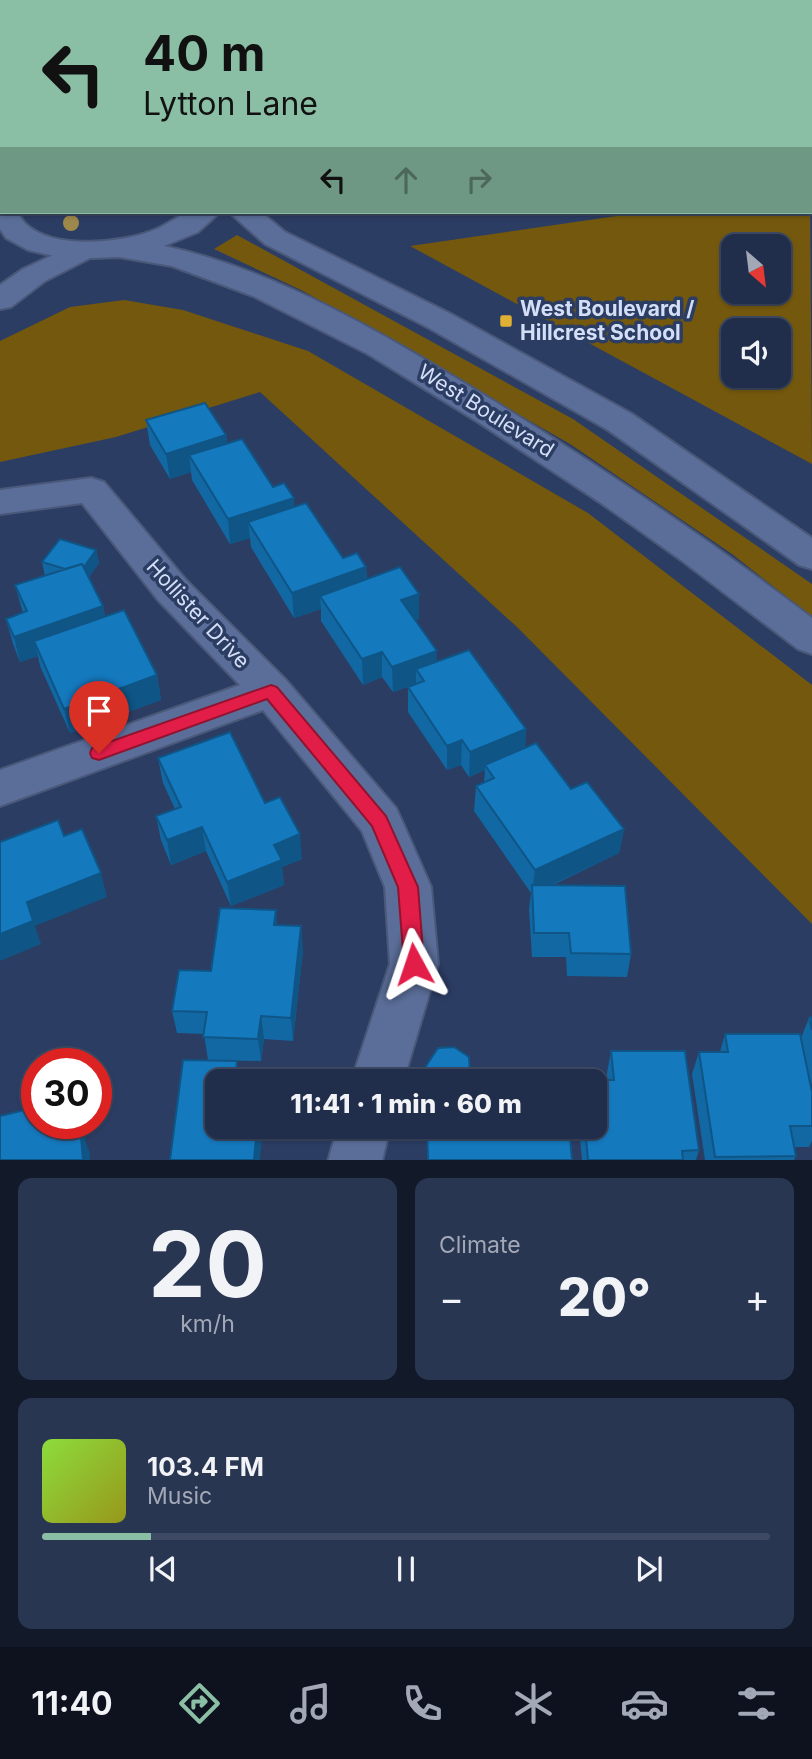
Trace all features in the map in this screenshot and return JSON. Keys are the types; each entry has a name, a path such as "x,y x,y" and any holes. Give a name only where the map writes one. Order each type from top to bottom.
{"main road":[{"path":"7,214 19,233 63,249 81,251 125,249 171,236 190,226 204,214"},
{"path":"245,214 275,238 440,321 620,422 812,556"},
{"name":"West Boulevard","path":"125,249 180,259 235,278 276,295 393,353 576,467 747,587 812,639"},
{"path":"0,300 34,275 81,251"},
{"name":"Hollister Drive","path":"0,502 91,490 172,590 271,691 380,821 408,887 414,964 381,1069"},
{"path":"0,789 271,691"},
{"path":"355,1160 361,1139"}],"shaded area":[{"path":"630,214 810,214 812,464 410,246"},
{"path":"237,235 573,419 812,584 812,617 732,554 570,444 303,291 214,249"},
{"path":"124,300 183,310 308,351 588,513 812,685 812,924 518,628 260,392 116,437 0,462 0,341 70,307"}],"building":[{"path":"205,403 226,435 166,454 146,420"},
{"path":"242,439 273,487 284,483 294,498 228,519 189,455"},
{"path":"306,503 343,558 357,553 366,567 292,593 248,522"},
{"path":"60,539 96,550 84,567 82,564 65,569 42,562"},
{"path":"82,564 103,606 14,637 6,619 27,611 15,585"},
{"path":"400,567 419,594 401,600 437,651 392,667 382,652 362,659 320,596"},
{"path":"124,610 157,675 64,709 34,641"},
{"path":"469,650 526,729 470,752 462,740 447,746 408,687 424,681 416,669"},
{"path":"230,732 265,803 280,797 300,834 274,845 282,860 227,882 202,827 167,840 156,816 181,807 158,758"},
{"path":"536,743 571,789 587,782 624,829 535,870 476,786 494,778 485,765"},
{"path":"58,820 64,836 82,829 101,873 27,902 33,921 0,934 0,842"},
{"path":"532,885 625,886 631,954 571,953 569,933 534,933"},
{"path":"220,908 276,910 274,925 301,926 291,1018 261,1016 258,1039 203,1037 207,1012 172,1011 179,970 211,971"},
{"path":"725,1034 800,1034 812,1092 812,1126 790,1126 796,1156 715,1157 699,1052 728,1052"},
{"path":"454,1047 469,1057 470,1069 426,1069 438,1048"},
{"path":"611,1051 685,1051 699,1150 682,1151 683,1160 588,1160 586,1139 607,1139 607,1080 614,1080"},
{"path":"183,1060 237,1061 236,1069 205,1069 205,1139 256,1139 254,1160 170,1160"},
{"path":"21,1111 21,1139 81,1139 83,1160 0,1160 0,1116"},
{"path":"427,1139 570,1139 572,1160 428,1160"}],"place":[{"name":"West Boulevard / Hillcrest School","path":"506,321"}],"route":[{"path":"99,753 271,691 380,821 408,887 414,964"}]}
